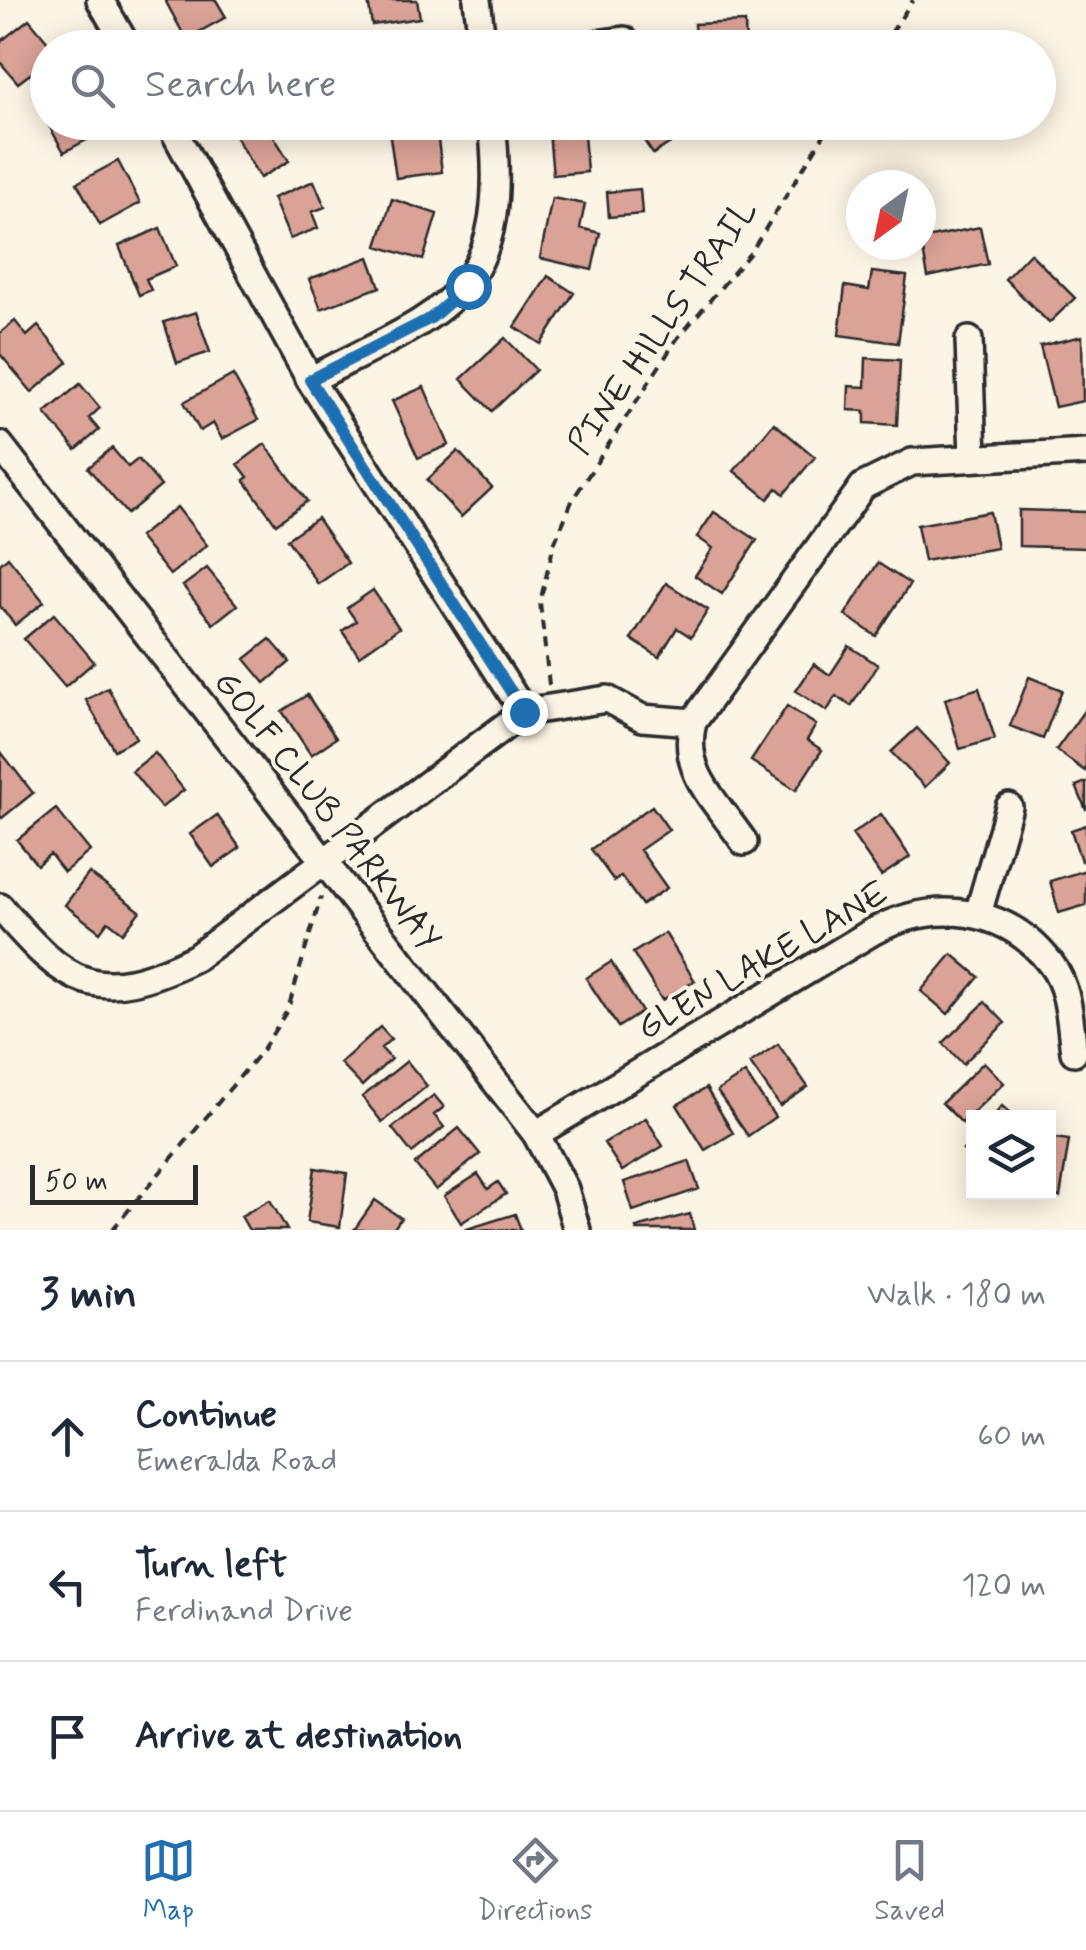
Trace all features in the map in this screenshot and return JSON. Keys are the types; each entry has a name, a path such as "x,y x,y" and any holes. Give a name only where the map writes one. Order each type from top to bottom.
{"street":[{"path":"100,0 118,30"},
{"path":"477,0 481,30"},
{"path":"180,140 310,380 524,712"},
{"path":"310,380 431,318 468,286 490,236 498,178 494,140"},
{"path":"969,340 973,458"},
{"name":"GOLF CLUB PARKWAY","path":"0,445 536,1134 566,1189 576,1230"},
{"path":"744,842 693,768 686,748 693,722 863,486 912,462 1086,452"},
{"path":"0,906 61,972 80,982 161,974 195,958 524,712 607,700 642,718 693,722"},
{"path":"978,914 1009,807"},
{"name":"GLEN LAKE LANE","path":"536,1134 900,917 932,910 978,914 1005,923 1052,965 1068,1002 1074,1052"}],"path":[{"path":"893,30 913,0"},
{"name":"PINE HILLS TRAIL","path":"549,684 540,602 554,544 573,500 677,339 751,252 821,140"},
{"path":"112,1230 263,1050 288,1009 318,899"}],"building":[{"path":"165,0 216,0 226,17 202,30 181,30"},
{"path":"368,0 417,0 420,18 372,25"},
{"path":"29,19 38,30 30,30 30,74 18,83 0,62 0,42"},
{"path":"745,22 745,30 694,30 694,24"},
{"path":"57,140 86,140 64,152"},
{"path":"237,140 276,140 289,161 260,178"},
{"path":"390,140 438,140 442,172 396,178"},
{"path":"550,140 584,140 587,172 553,175"},
{"path":"644,140 675,140 653,154"},
{"path":"118,161 140,203 100,225 77,183"},
{"path":"314,181 325,207 312,212 318,228 290,239 273,198"},
{"path":"640,189 642,214 609,217 607,192"},
{"path":"552,198 585,204 580,228 600,233 592,270 540,258"},
{"path":"392,199 437,214 423,260 377,246"},
{"path":"980,227 988,264 928,277 925,260 936,260 936,236"},
{"path":"160,228 176,266 146,279 151,290 139,295 119,246"},
{"path":"1030,253 1075,298 1049,323 1005,279"},
{"path":"369,257 380,287 321,309 309,279"},
{"path":"872,272 907,276 898,343 839,335 845,286 869,290"},
{"path":"548,276 574,293 541,344 515,327"},
{"path":"196,312 210,352 177,363 164,322"},
{"path":"15,321 27,336 38,326 68,362 32,392 0,354 0,333"},
{"path":"1082,336 1083,401 1055,407 1040,346"},
{"path":"505,338 536,370 492,411 461,379"},
{"path":"866,358 900,360 897,425 865,423 865,411 848,410 849,386 865,387"},
{"path":"233,375 258,420 222,439 213,423 200,431 184,402"},
{"path":"80,384 100,408 89,418 99,430 76,450 45,413"},
{"path":"424,387 449,445 418,458 392,401"},
{"path":"774,423 815,457 784,494 777,488 768,499 734,471"},
{"path":"265,444 307,501 276,524 244,480 248,477 238,464"},
{"path":"112,448 128,467 138,459 161,486 127,514 88,468"},
{"path":"458,451 492,488 461,517 427,480"},
{"path":"177,507 207,545 170,575 139,537"},
{"path":"1019,510 1086,512 1086,548 1019,546"},
{"path":"714,512 757,540 722,594 695,576 713,548 697,537"},
{"path":"990,512 997,548 924,561 917,525"},
{"path":"317,518 348,563 318,584 287,539"},
{"path":"8,557 44,602 15,625 0,606 0,564"},
{"path":"878,563 910,584 876,636 845,615"},
{"path":"207,568 237,605 213,624 183,586"},
{"path":"666,583 708,610 691,637 677,628 659,657 631,639"},
{"path":"373,590 399,628 359,656 342,631 356,621 347,608"},
{"path":"54,614 94,662 65,687 24,639"},
{"path":"270,639 290,662 265,683 245,659"},
{"path":"849,646 878,665 851,706 836,696 827,711 796,691 814,664 830,675"},
{"path":"1029,677 1062,690 1043,739 1010,726"},
{"path":"108,688 136,738 114,750 86,700"},
{"path":"979,688 995,739 960,749 945,699"},
{"path":"307,695 336,738 311,755 282,711"},
{"path":"787,706 816,725 807,740 822,750 796,790 751,761"},
{"path":"1086,708 1086,770 1085,771 1056,750"},
{"path":"917,728 950,763 925,787 891,752"},
{"path":"1,752 33,793 2,818 0,816"},
{"path":"155,753 184,790 161,808 132,771"},
{"path":"1086,782 1086,810 1076,786"},
{"path":"652,806 669,830 640,850 667,888 642,905 621,876 614,881 591,849"},
{"path":"56,809 90,851 64,872 50,854 37,865 17,840"},
{"path":"881,814 910,857 881,876 852,834"},
{"path":"217,815 240,848 213,867 190,834"},
{"path":"1086,825 1086,860 1081,861 1071,830"},
{"path":"1086,870 1086,905 1059,913 1050,881"},
{"path":"89,873 140,911 123,933 108,921 100,932 65,905"},
{"path":"665,933 695,981 662,1000 633,953"},
{"path":"952,954 979,977 948,1014 921,991"},
{"path":"611,962 642,1012 618,1027 586,978"},
{"path":"985,1002 1005,1023 963,1064 943,1043"},
{"path":"380,1027 391,1039 381,1048 391,1059 362,1086 340,1063"},
{"path":"778,1044 808,1087 780,1106 750,1063"},
{"path":"407,1061 427,1086 382,1122 362,1097"},
{"path":"984,1062 1004,1083 976,1110 966,1110 962,1123 942,1103"},
{"path":"745,1073 775,1117 748,1136 717,1091"},
{"path":"706,1088 733,1133 705,1150 677,1105"},
{"path":"434,1095 444,1107 434,1115 444,1127 412,1153 392,1128"},
{"path":"646,1118 663,1146 622,1171 604,1143"},
{"path":"459,1128 480,1154 436,1190 415,1164"},
{"path":"1056,1138 1069,1140 1060,1197 1056,1196"},
{"path":"689,1161 699,1189 633,1211 624,1182"},
{"path":"315,1168 347,1173 340,1227 307,1222"},
{"path":"478,1174 488,1189 498,1182 506,1194 461,1223 444,1196"},
{"path":"270,1200 287,1230 249,1230 241,1216"},
{"path":"375,1200 401,1218 393,1230 354,1230"},
{"path":"515,1214 521,1230 464,1230"},
{"path":"690,1214 694,1230 636,1228"}],"route":[{"path":"468,286 431,318 310,380 524,712"}]}
